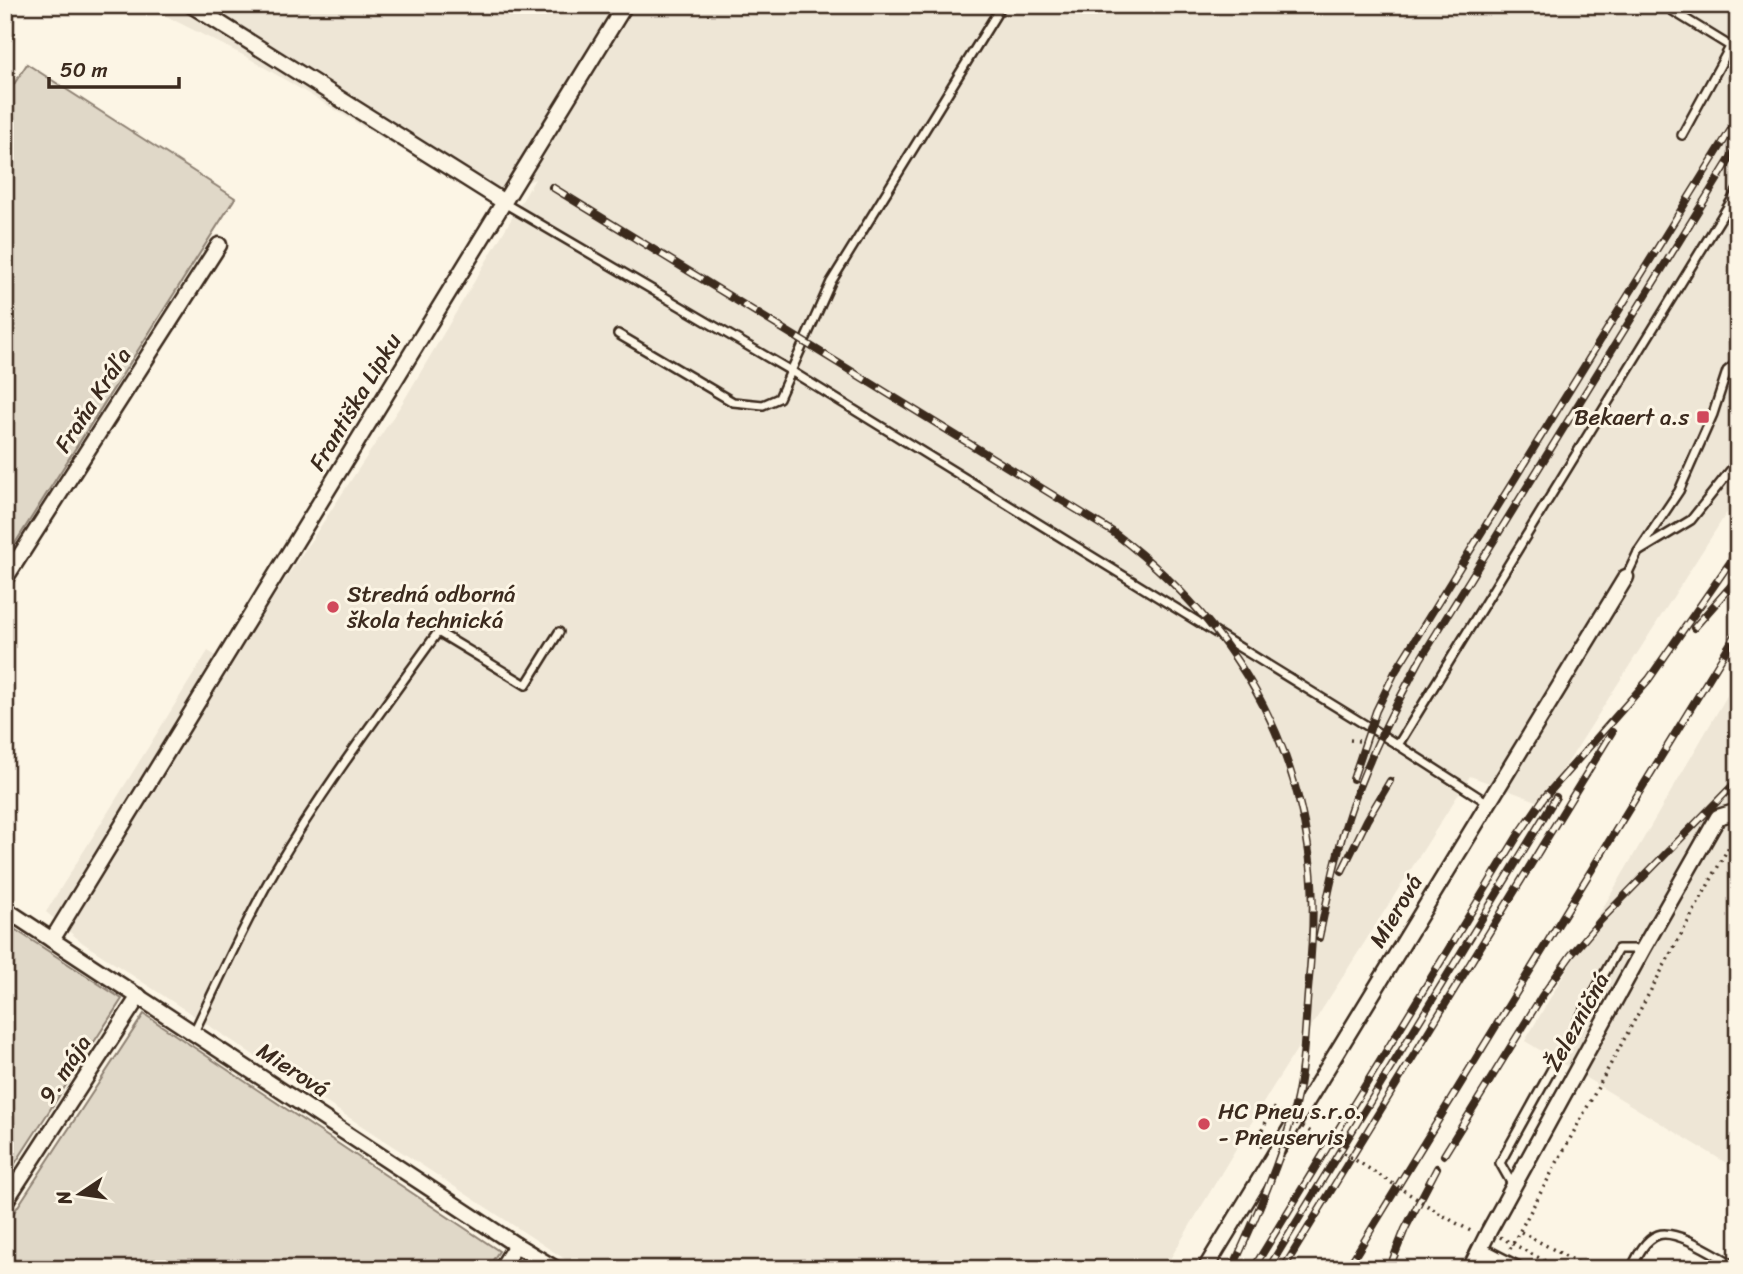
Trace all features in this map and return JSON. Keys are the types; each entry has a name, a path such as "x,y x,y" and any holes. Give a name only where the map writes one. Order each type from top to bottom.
{"street":[{"path":"191,5 504,202"},
{"name":"Františka Lipku","path":"52,940 625,5"},
{"name":"Fraňa Kráľa","path":"5,579 219,245"},
{"name":"Mierová","path":"1205,1269 1626,577"},
{"name":"Železničná","path":"1471,1269 1513,1186 1718,817 1738,811"},
{"name":"Mierová","path":"5,909 556,1269"},
{"name":"9. mája","path":"5,1202 139,996"},
{"path":"501,1269 516,1245"},
{"path":"1480,1250 1517,1269"}],"lane":[{"path":"618,334 733,402 763,405 779,398 831,282 1002,5"},
{"path":"1663,5 1734,49 1682,135"},
{"path":"1398,746 1738,190"},
{"path":"504,202 791,371 1488,803"},
{"path":"1626,577 1638,552 1679,491 1713,414 1727,371 1738,362"},
{"path":"1638,552 1691,520 1738,461"},
{"path":"194,1032 275,870 320,797 438,632 526,685 559,632"},
{"path":"1513,1186 1500,1163 1618,949 1643,949"},
{"path":"1631,1269 1644,1246 1658,1235 1677,1235 1738,1267"}],"path":[{"path":"1502,1261 1514,1244 1738,831"},
{"path":"1256,1142 1273,1108 1467,1229"},
{"path":"1489,1231 1560,1269"},
{"path":"1521,1231 1590,1269"}],"shaded area":[{"path":"144,5 1738,5 1738,495 1542,803 1470,776 1271,1090 1164,1269 580,1269 83,943 46,912 208,651 229,664 403,402 535,179 484,199 247,57"},
{"path":"27,64 235,198 5,559 5,98"},
{"path":"1738,677 1738,1170 1525,1041"},
{"path":"5,923 122,999 5,1179"},
{"path":"144,1014 499,1251 487,1269 5,1269 5,1226"}],"railway":[{"path":"1353,779 1376,711 1395,672 1738,118"},
{"path":"1319,938 1337,854 1352,805 1378,742 1409,680 1738,146"},
{"path":"552,187 1113,532 1153,565 1190,601 1249,679 1272,722 1290,768 1303,817 1313,899 1304,1048 1295,1106 1267,1189 1232,1269"},
{"path":"1253,1269 1517,837 1544,798 1649,679 1738,551"},
{"path":"1694,628 1738,578"},
{"path":"1347,1269 1738,631"},
{"path":"1283,1269 1612,732"},
{"path":"1444,1155 1542,996 1571,955 1601,920 1738,780"},
{"path":"1342,871 1390,781"},
{"path":"1268,1269 1556,797"},
{"path":"1389,1269 1405,1229 1437,1168"}],"place":[{"name":"Bekaert a.s","path":"1703,417"},
{"name":"Stredná odborná škola technická","path":"333,607"},
{"name":"HC Pneu s.r.o. - Pneuservis","path":"1204,1124"}]}
